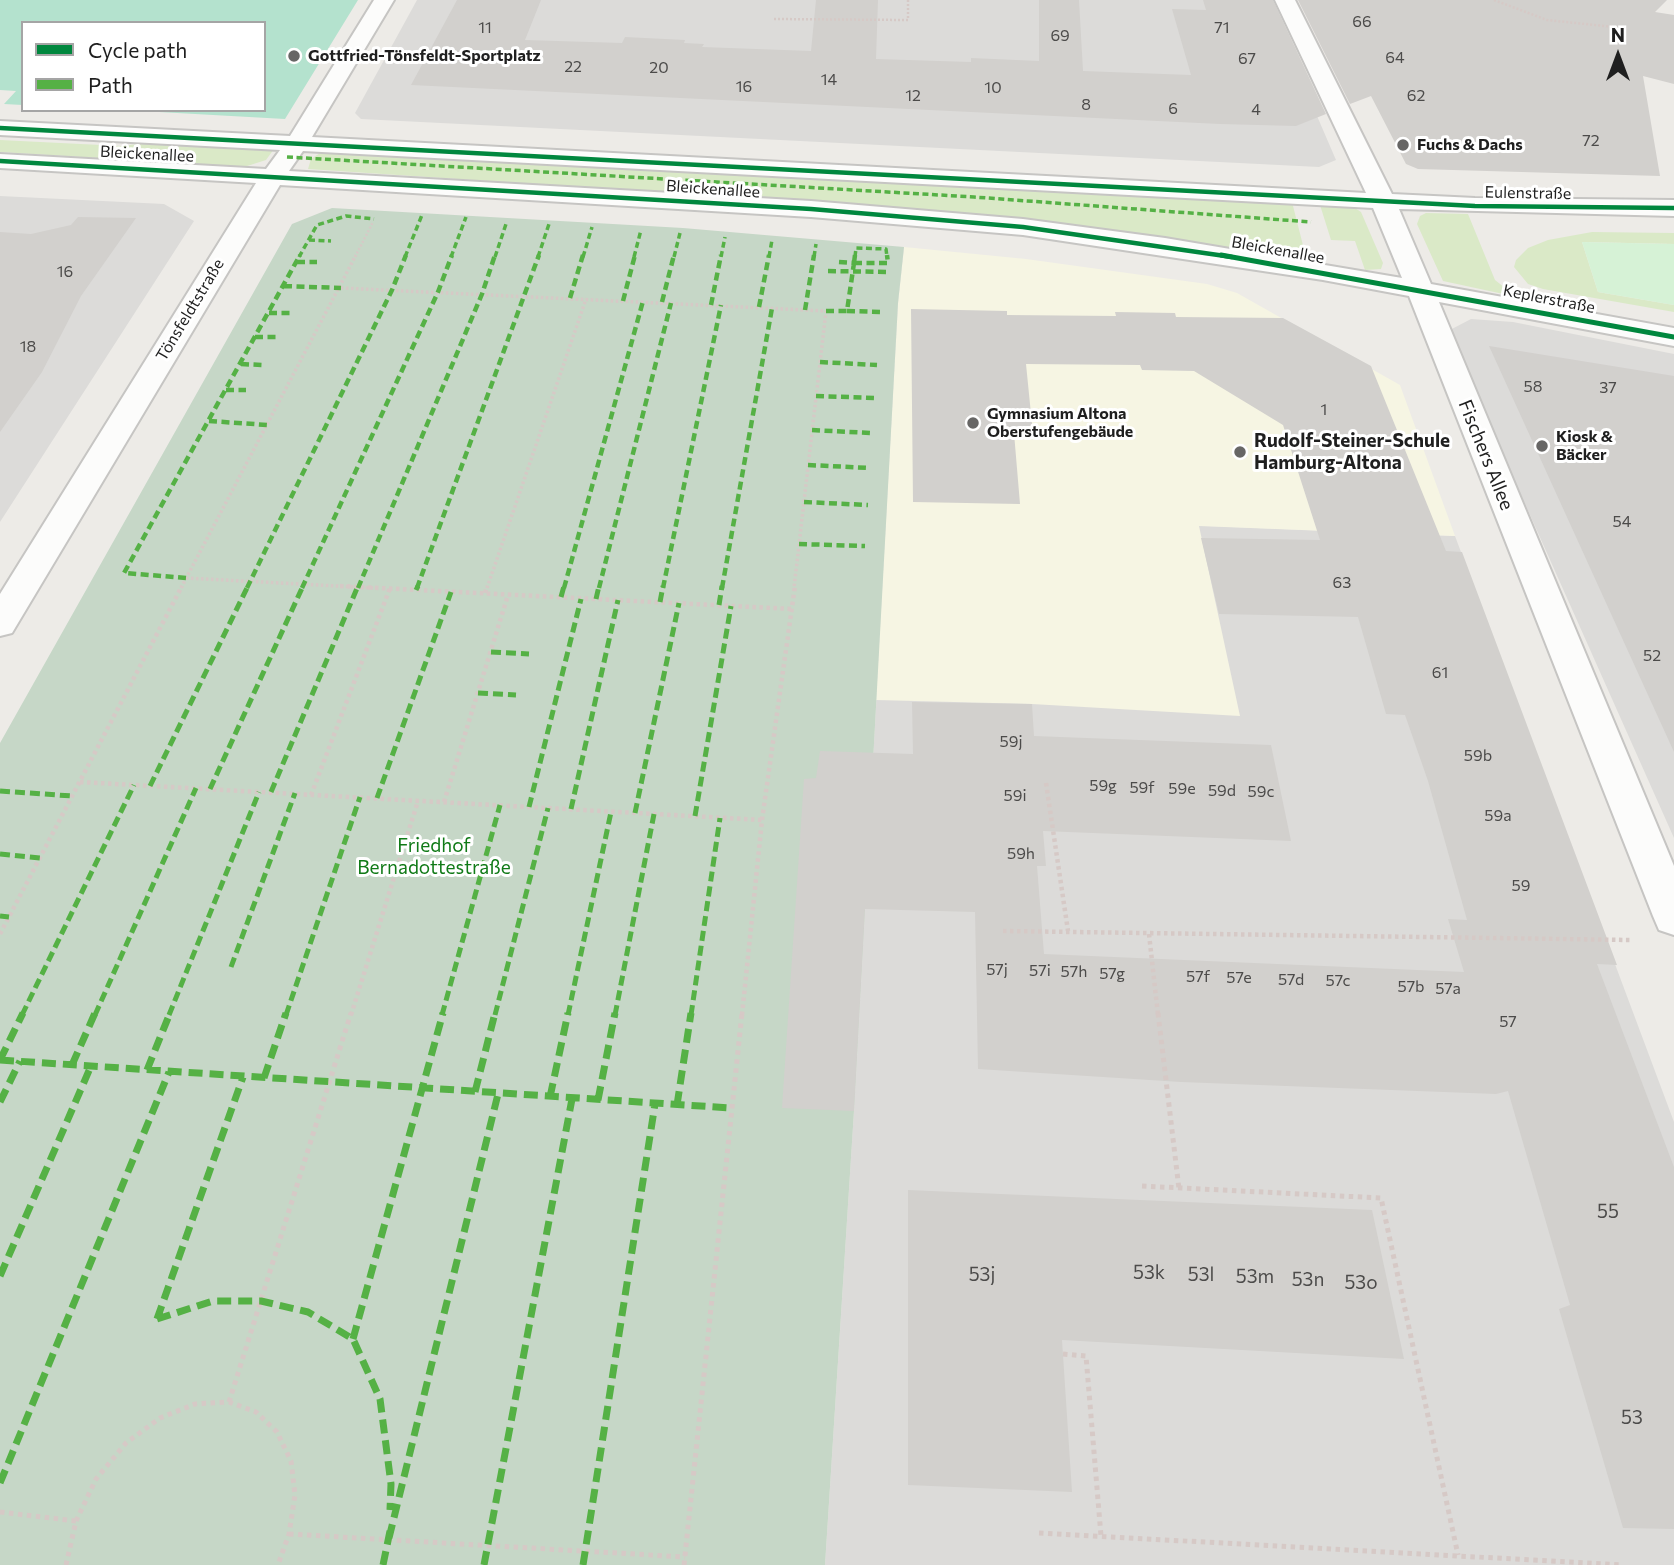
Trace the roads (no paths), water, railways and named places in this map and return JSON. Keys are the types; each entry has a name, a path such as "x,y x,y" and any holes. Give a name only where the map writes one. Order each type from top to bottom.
{"street":[{"name":"Tönsfeldtstraße","path":"0,623 384,0"},
{"name":"Fischers Allee","path":"1285,0 1382,200 1420,289 1674,916"},
{"name":"Bleickenallee","path":"0,128 1382,200"},
{"name":"Bleickenallee","path":"0,161 274,175 962,221 1165,246 1420,289"},
{"name":"Eulenstraße","path":"1382,200 1520,207 1674,208"},
{"name":"Keplerstraße","path":"1420,289 1674,337"}],"place":[{"name":"Gottfried-Tönsfeldt-Sportplatz","path":"294,56"},
{"name":"Fuchs & Dachs","path":"1403,145"},
{"name":"Gymnasium Altona Oberstufengebäude","path":"973,423"},
{"name":"Kiosk & Bäcker","path":"1542,446"},
{"name":"Rudolf-Steiner-Schule Hamburg-Altona","path":"1240,452"}],"park label":[{"name":"Friedhof Bernadottestraße","path":"434,857"}]}
